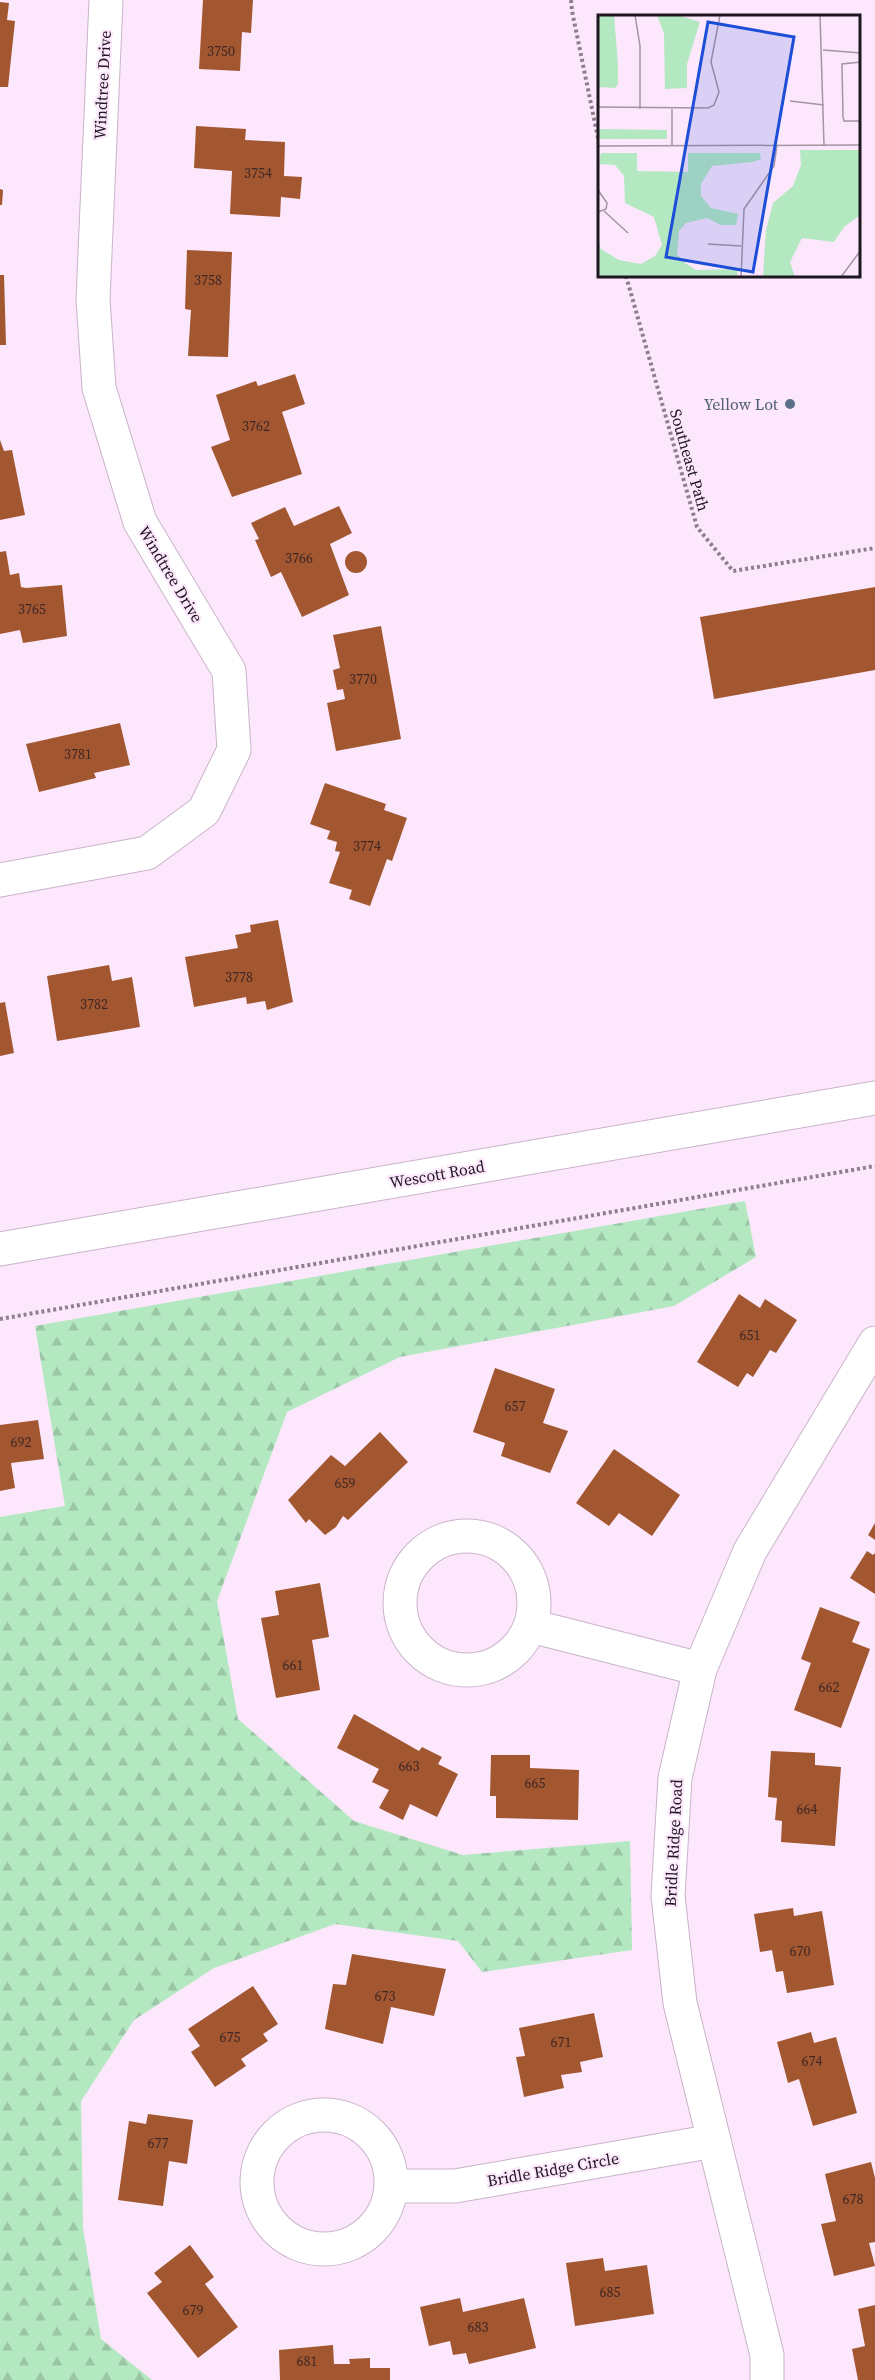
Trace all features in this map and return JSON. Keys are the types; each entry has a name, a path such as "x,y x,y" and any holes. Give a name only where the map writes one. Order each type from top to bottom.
{"street":[{"name":"Windtree Drive","path":"0,880 147,853 204,811 234,750 229,671 140,522 99,388 93,298 106,0"},
{"name":"Wescott Road","path":"0,1249 875,1098"},
{"name":"Bridle Ridge Road","path":"767,2380 767,2355 680,2003 668,1896 675,1778 700,1669 750,1551 875,1343"},
{"path":"464,1535 486,1538 506,1548 522,1563 532,1583 535,1605 531,1626 519,1646 502,1660 481,1669 459,1670 438,1664 419,1651 406,1632 400,1611 401,1588 409,1568 424,1551 443,1540 464,1535"},
{"path":"531,1626 700,1669"},
{"path":"324,2114 346,2118 365,2128 381,2144 390,2164 392,2186 387,2208 375,2227 358,2241 336,2248 314,2248 292,2241 275,2228 262,2209 257,2187 259,2165 268,2145 283,2128 302,2118 324,2114"},
{"name":"Bridle Ridge Circle","path":"392,2186 455,2186 714,2140"}],"path":[{"path":"571,0 598,138"},
{"name":"Southeast Path","path":"627,278 697,527 733,571 875,548"},
{"path":"0,1319 875,1166"}],"green space":[{"path":"745,1201 756,1257 674,1306 400,1357 287,1412 217,1601 238,1719 354,1821 463,1855 630,1841 632,1950 482,1972 458,1941 335,1924 214,1968 134,2020 81,2101 83,2228 101,2339 152,2380 0,2380 0,1517 65,1506 35,1326"}],"building":[{"path":"203,0 253,0 251,33 242,32 240,71 199,69"},
{"path":"0,2 9,3 7,20 15,21 8,87 0,87"},
{"path":"196,126 246,129 245,140 285,142 284,176 302,177 300,199 281,197 280,217 230,214 232,171 194,168"},
{"path":"0,189 3,190 2,205 0,205"},
{"path":"187,250 232,252 228,357 188,356 191,310 185,309"},
{"path":"0,275 4,275 6,345 0,345"},
{"path":"295,374 305,404 282,412 302,474 232,497 211,447 230,440 216,395 256,381 258,386"},
{"path":"0,440 4,451 12,450 25,515 0,520"},
{"path":"339,506 352,533 330,544 349,595 302,617 281,572 271,577 255,540 259,539 251,523 285,507 294,526"},
{"path":"6,551 10,575 19,573 21,587 62,585 67,636 23,643 20,630 0,634 0,552"},
{"path":"352,551 360,551 367,558 367,566 360,573 352,573 345,566 345,558"},
{"path":"875,587 875,670 714,699 700,617"},
{"path":"381,626 401,739 336,751 327,703 345,699 343,689 337,690 333,670 340,668 333,635"},
{"path":"120,723 130,765 94,773 96,778 39,792 26,744"},
{"path":"325,783 386,804 384,810 407,818 392,861 387,859 370,906 349,899 352,890 329,883 340,852 335,851 337,842 327,839 330,831 310,824"},
{"path":"278,920 293,1002 267,1010 265,1001 247,1004 246,997 194,1007 185,957 238,948 235,935 251,932 250,925"},
{"path":"109,965 112,981 132,977 140,1027 57,1041 47,976"},
{"path":"5,1002 14,1053 0,1056 0,1003"},
{"path":"739,1294 760,1308 765,1299 797,1320 776,1353 770,1350 753,1377 747,1373 738,1387 697,1362"},
{"path":"495,1368 555,1389 543,1423 568,1431 550,1473 501,1456 505,1443 473,1432"},
{"path":"38,1420 44,1459 11,1463 15,1488 0,1491 0,1425"},
{"path":"380,1432 408,1462 348,1520 343,1516 336,1527 325,1535 309,1519 306,1523 288,1500 331,1455 345,1466"},
{"path":"614,1449 680,1495 652,1536 619,1513 609,1526 576,1503"},
{"path":"875,1523 875,1540 868,1535"},
{"path":"867,1551 873,1555 875,1553 875,1594 850,1578"},
{"path":"320,1583 329,1637 312,1640 320,1690 276,1698 261,1618 279,1615 275,1591"},
{"path":"820,1607 860,1622 852,1642 870,1649 841,1728 794,1710 811,1663 801,1659"},
{"path":"354,1714 419,1751 422,1747 442,1757 438,1764 458,1774 437,1817 410,1804 403,1820 379,1808 389,1790 372,1782 379,1769 337,1748"},
{"path":"771,1751 815,1753 815,1765 841,1767 835,1846 781,1842 782,1821 775,1820 777,1798 768,1797"},
{"path":"491,1755 530,1755 530,1768 579,1770 578,1820 496,1818 496,1796 490,1796"},
{"path":"793,1908 794,1916 822,1911 834,1985 787,1993 783,1971 776,1972 772,1950 760,1952 754,1914"},
{"path":"352,1954 446,1969 434,2016 391,2007 383,2044 325,2029 333,1984 346,1985"},
{"path":"253,1986 278,2024 263,2034 268,2041 241,2059 246,2066 215,2087 191,2052 200,2046 188,2029"},
{"path":"594,2013 603,2057 580,2062 582,2072 561,2075 564,2088 524,2097 516,2057 525,2056 519,2028"},
{"path":"811,2032 814,2043 836,2037 857,2113 813,2126 799,2079 788,2083 777,2042"},
{"path":"148,2114 193,2120 187,2164 169,2161 163,2206 118,2200 129,2121 146,2124"},
{"path":"871,2162 875,2178 875,2242 869,2243 875,2266 834,2276 821,2224 836,2221 825,2174"},
{"path":"190,2245 214,2277 205,2284 238,2327 198,2358 147,2293 162,2282 154,2273"},
{"path":"603,2258 605,2271 647,2265 654,2314 575,2326 566,2263"},
{"path":"460,2298 463,2312 524,2298 536,2348 469,2364 466,2353 453,2355 450,2341 429,2346 420,2307"},
{"path":"875,2305 875,2380 858,2380 852,2349 865,2346 858,2309"},
{"path":"333,2345 334,2364 350,2364 349,2359 370,2358 370,2368 390,2368 390,2380 280,2380 279,2350"}],"place":[{"name":"Yellow Lot","path":"790,404"}]}
